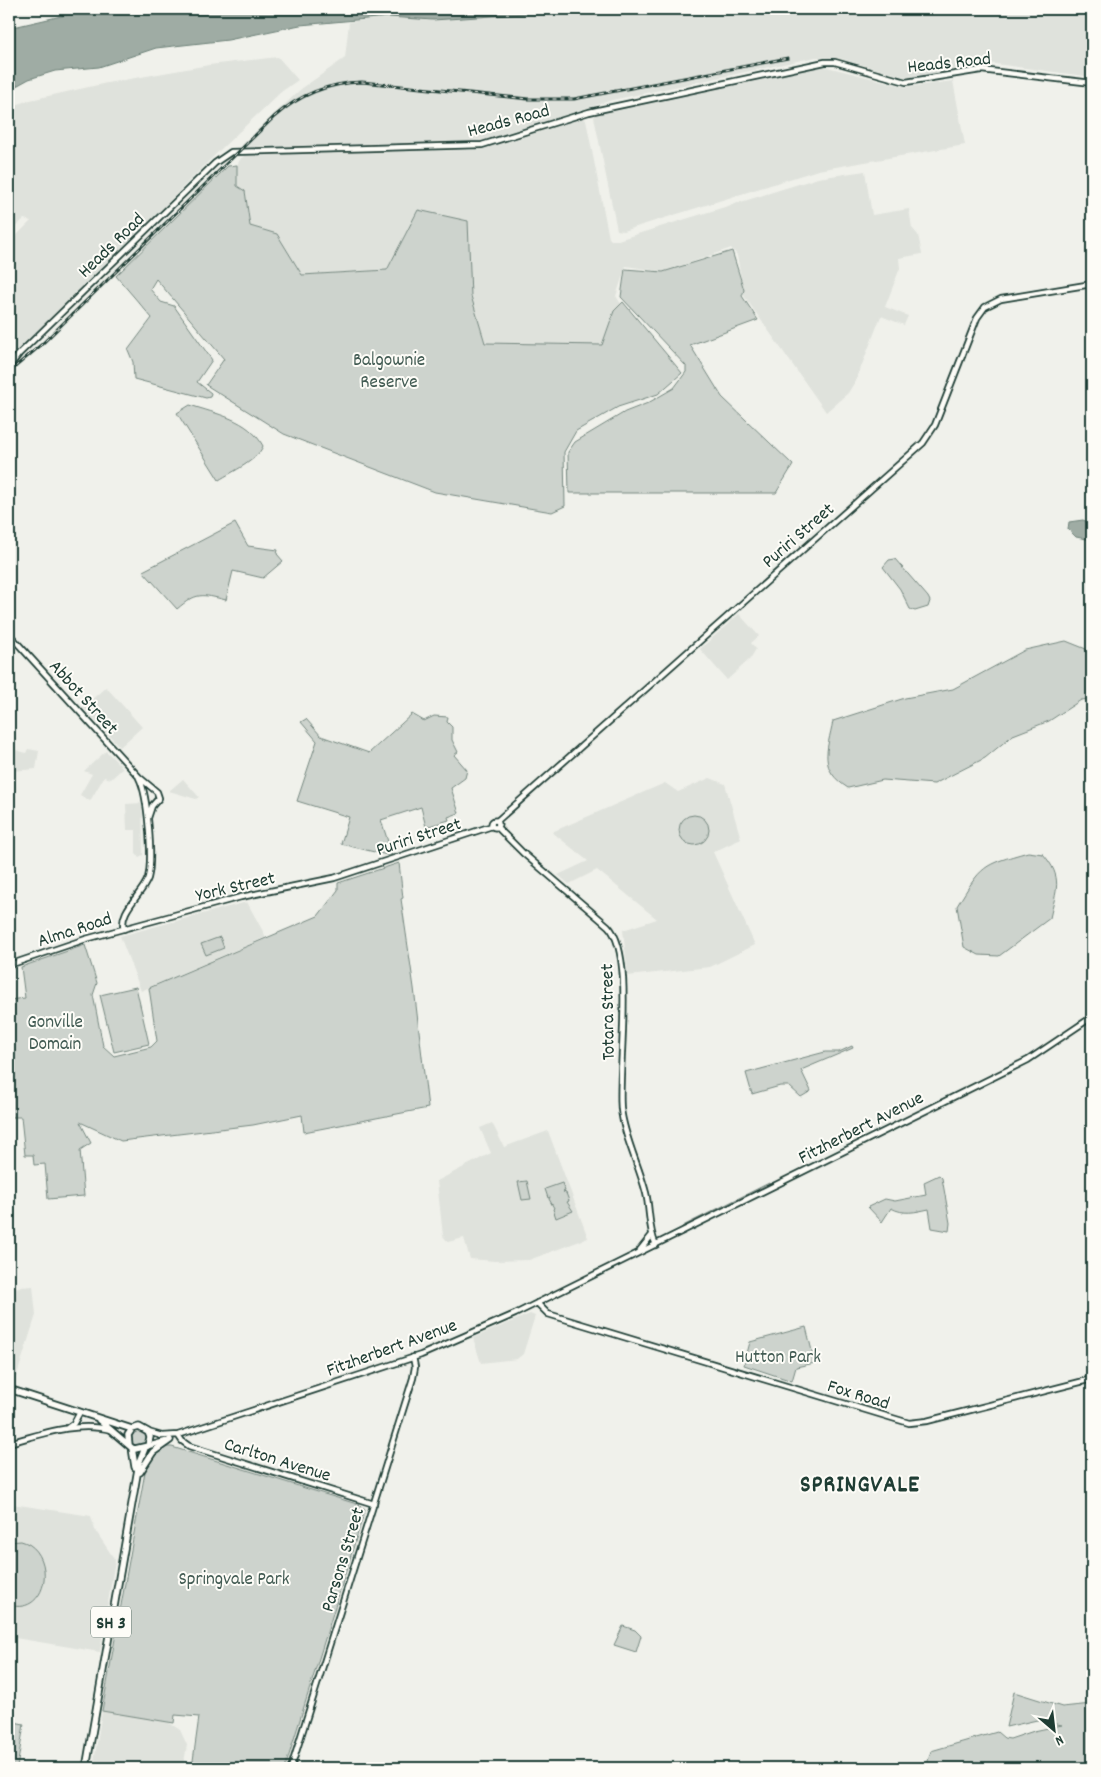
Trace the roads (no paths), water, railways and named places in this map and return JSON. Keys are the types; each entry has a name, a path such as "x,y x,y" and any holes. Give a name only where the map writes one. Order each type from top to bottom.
{"highway":[{"path":"9,1389 132,1429 139,1427 148,1432"},
{"path":"89,1415 131,1446 139,1450 147,1447"},
{"name":"SH 3","path":"132,1429 128,1435 135,1457 137,1479"},
{"name":"SH 3","path":"86,1768 139,1463 150,1437 148,1432"},
{"path":"137,1479 153,1452 170,1440"}],"main road":[{"name":"Heads Road","path":"9,367 26,347 208,170 231,152 482,145 589,112 825,62 835,62 906,82 988,70 1092,83"},
{"name":"Puriri Street","path":"354,872 495,825 928,438 977,318 986,307 1001,299 1092,284"},
{"name":"Abbot Street","path":"9,634 139,777 156,791"},
{"name":"Abbot Street","path":"139,777 146,797"},
{"path":"154,803 146,797 150,790 156,791"},
{"name":"Alma Road","path":"148,818 154,803 159,798 156,791"},
{"name":"Alma Road","path":"9,965 124,929 124,916 144,886 148,874 146,797"},
{"name":"Totara Street","path":"495,825 529,858 608,926 616,938 624,1007 621,1108 646,1194 652,1235 656,1245"},
{"name":"York Street","path":"124,929 241,897 354,872"},
{"name":"Fitzherbert Avenue","path":"148,1432 162,1436 178,1434 413,1357 537,1303 1028,1060 1092,1017"},
{"name":"Fitzherbert Avenue","path":"635,1254 646,1245 652,1235"},
{"name":"Fox Road","path":"537,1303 548,1314 909,1423 926,1421 1092,1379"},
{"name":"Parsons Street","path":"291,1768 415,1371 413,1357"},
{"path":"66,1428 74,1423 80,1412"},
{"path":"9,1443 66,1428 94,1427 114,1432"},
{"path":"147,1447 170,1440 178,1434"},
{"name":"Carlton Avenue","path":"178,1434 182,1441 189,1446 374,1504"}],"railway":[{"path":"9,372 41,345 274,117 293,102 314,92 337,85 362,82 528,99 574,99 788,58"}],"district":[{"name":"SPRINGVALE","path":"860,1483"}],"park label":[{"name":"Balgownie Reserve","path":"389,369"},
{"name":"Gonville Domain","path":"55,1031"},
{"name":"Hutton Park","path":"778,1355"},
{"name":"Springvale Park","path":"234,1577"}]}
